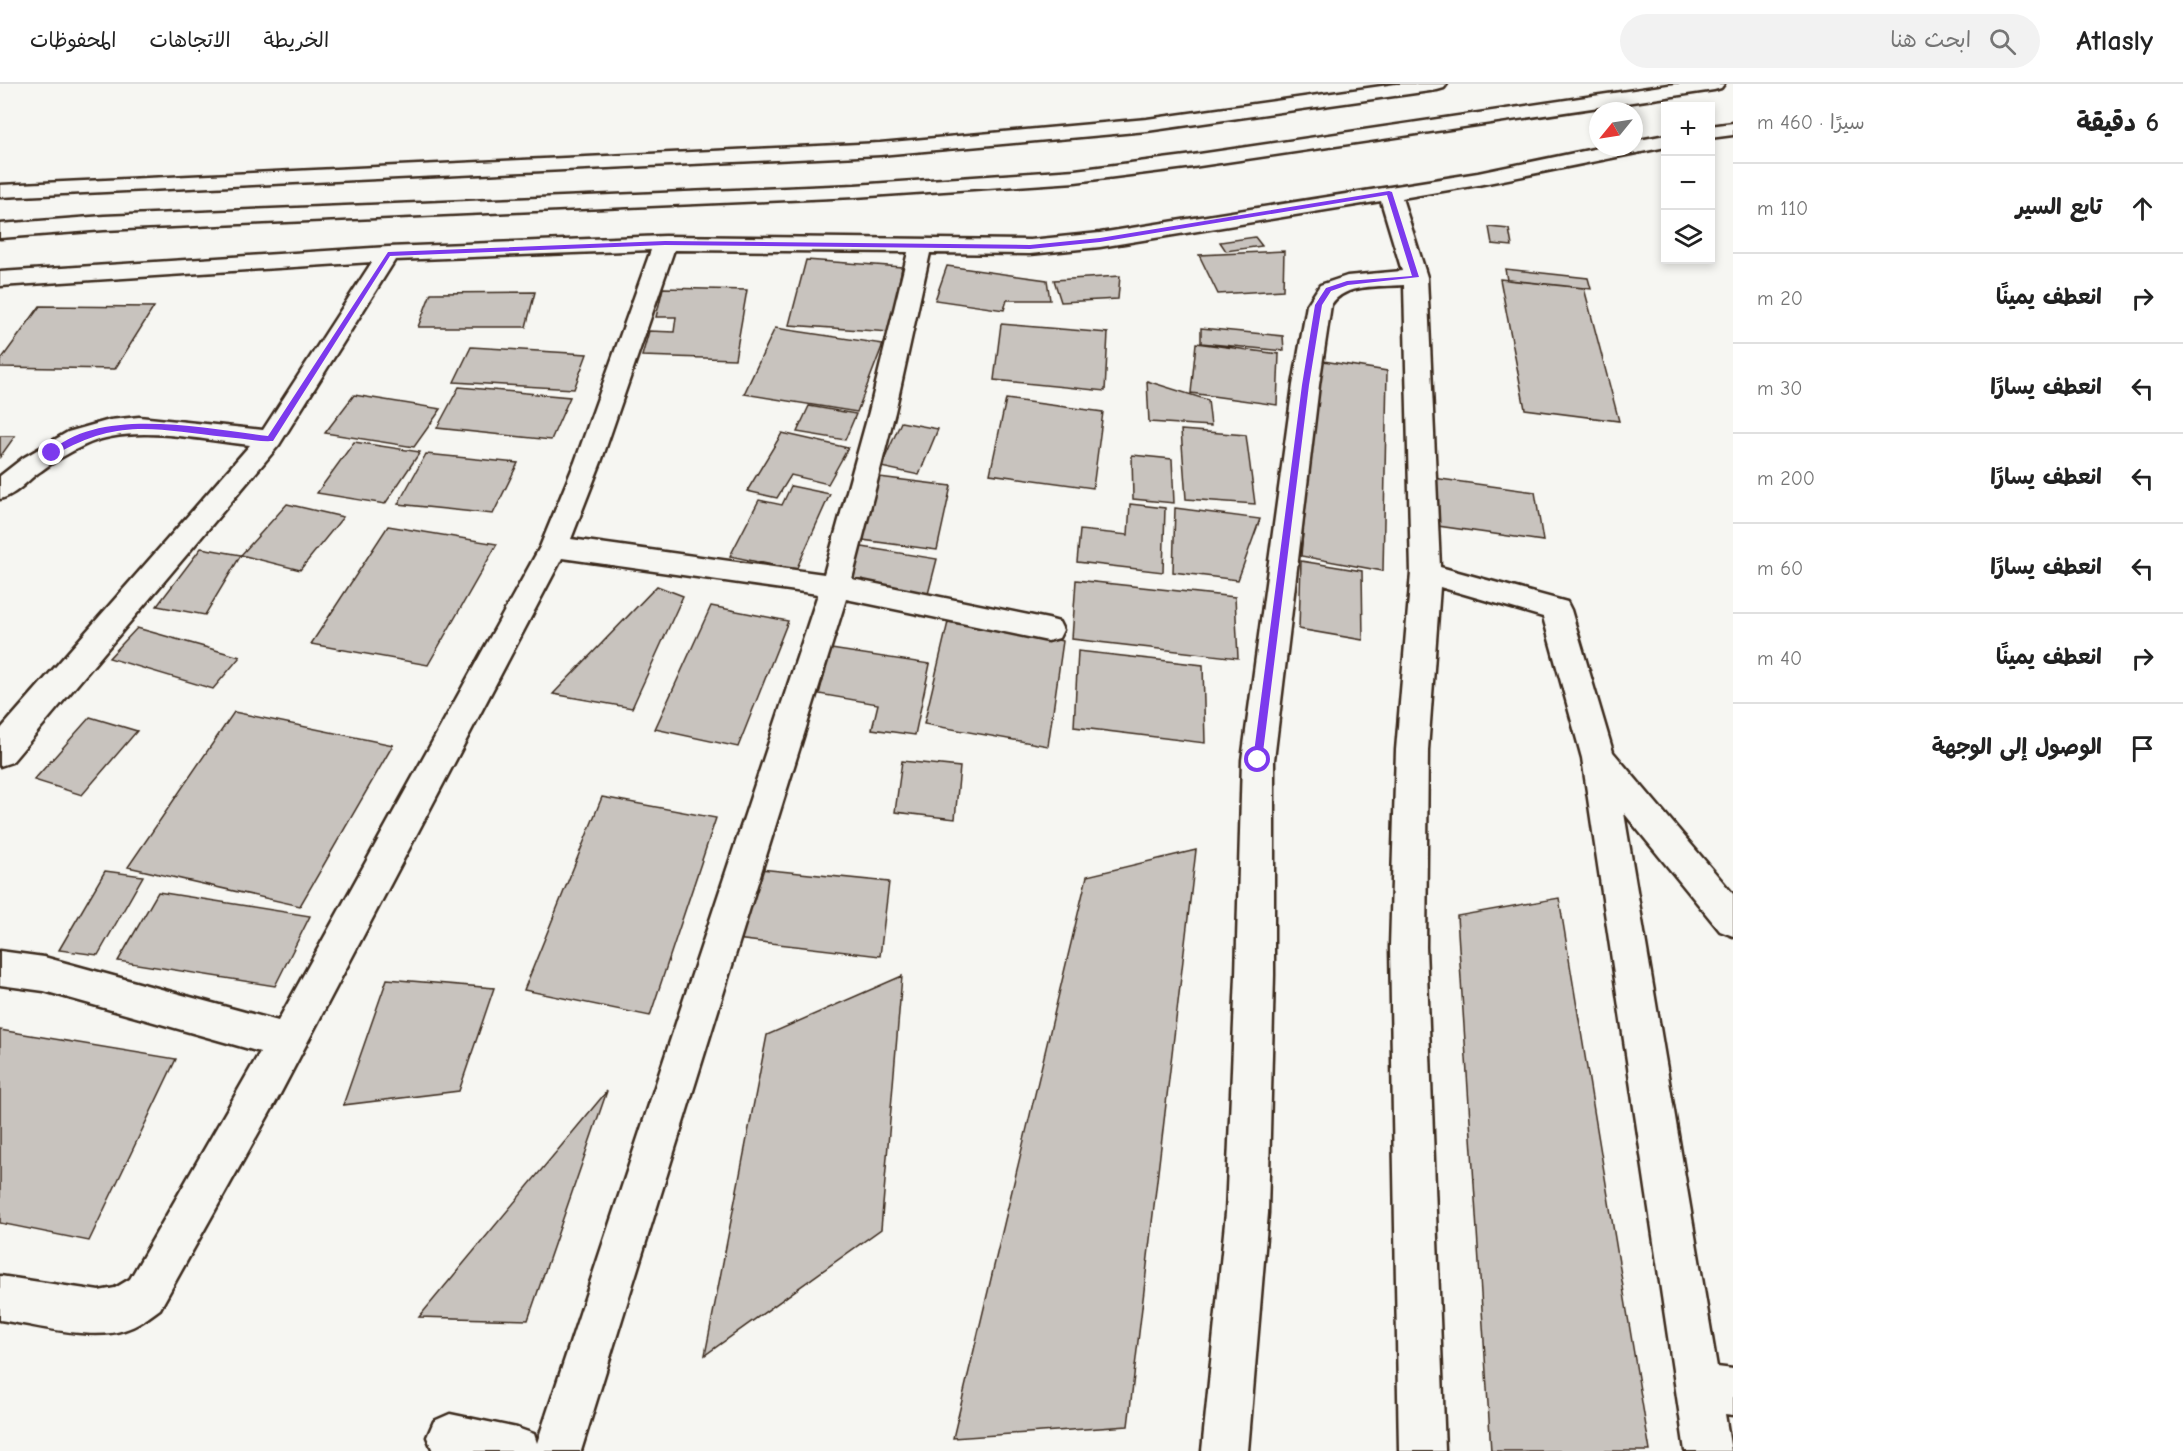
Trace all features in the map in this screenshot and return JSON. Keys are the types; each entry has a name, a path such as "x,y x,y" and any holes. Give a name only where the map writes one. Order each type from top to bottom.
{"street":[{"path":"0,191 126,183 880,149 1147,125 1437,84"},
{"path":"0,231 104,223 843,192 1076,176 1186,162 1714,84"},
{"path":"1715,131 1733,129"},
{"path":"1643,145 1661,142"},
{"path":"0,279 388,254 665,243 921,244 971,248 1030,247 1100,240 1478,178 1589,156"},
{"path":"104,223 126,183"},
{"path":"1389,192 1416,277 1426,573 1412,750 1408,947 1422,1451"},
{"path":"0,1298 99,1313 123,1308 145,1294 264,1084 285,1041 554,547 588,462 665,243"},
{"path":"558,1451 835,586 882,412 921,244"},
{"path":"0,753 270,439 388,254"},
{"path":"1225,1451 1247,1213 1255,975 1258,760 1306,385 1319,305 1328,290 1347,283 1416,277"},
{"path":"0,490 32,464 77,438 110,428 139,425 270,439"},
{"path":"554,547 835,586 1048,630"},
{"path":"1426,573 1556,610 1598,758 1715,1390 1708,1451"},
{"path":"1598,758 1733,920"},
{"path":"0,968 44,974 285,1041"},
{"path":"450,1437 517,1451"}],"building":[{"path":"1489,227 1509,229 1512,246 1492,244"},
{"path":"1255,237 1262,246 1226,251 1220,242"},
{"path":"1284,251 1283,290 1218,294 1199,255"},
{"path":"806,260 902,267 890,332 789,325"},
{"path":"947,266 1047,280 1050,300 1007,300 1004,310 935,300"},
{"path":"1505,269 1588,278 1591,289 1507,280"},
{"path":"1120,276 1118,299 1061,302 1054,280"},
{"path":"1500,279 1584,288 1619,421 1525,409"},
{"path":"663,288 747,290 735,359 642,356 649,331 674,332 676,317 656,317"},
{"path":"535,292 526,327 418,327 431,293"},
{"path":"40,306 154,307 115,369 0,367 0,361"},
{"path":"1001,324 1108,333 1105,391 994,380"},
{"path":"775,328 883,344 857,412 744,394"},
{"path":"1201,328 1283,336 1284,351 1201,343"},
{"path":"1196,343 1279,354 1277,405 1191,393"},
{"path":"471,347 587,354 574,389 454,382"},
{"path":"1317,360 1387,371 1383,571 1301,556"},
{"path":"1147,381 1208,400 1211,426 1149,422"},
{"path":"459,387 570,397 551,440 437,428"},
{"path":"354,395 441,409 414,447 325,433"},
{"path":"1006,399 1103,412 1093,488 990,474"},
{"path":"809,406 856,414 845,440 797,432"},
{"path":"901,422 938,429 919,475 881,467"},
{"path":"1181,430 1246,435 1255,504 1186,499"},
{"path":"782,433 848,448 828,484 791,475 777,498 747,491"},
{"path":"0,436 15,436 0,457"},
{"path":"354,442 420,452 385,504 317,493"},
{"path":"426,454 518,463 493,514 398,504"},
{"path":"1132,455 1172,459 1174,503 1133,499"},
{"path":"871,476 951,486 937,550 855,539"},
{"path":"1433,478 1535,492 1543,541 1438,526"},
{"path":"791,486 830,494 796,570 730,556 759,500 782,505"},
{"path":"287,504 343,517 300,570 241,555"},
{"path":"1130,504 1165,508 1163,572 1077,562 1080,530 1128,535"},
{"path":"1175,508 1260,519 1238,580 1173,572"},
{"path":"388,526 497,544 428,665 311,644"},
{"path":"856,546 937,559 927,598 843,584"},
{"path":"201,548 241,555 205,615 157,606"},
{"path":"1301,561 1362,571 1363,640 1299,629"},
{"path":"1076,580 1235,597 1238,658 1072,639"},
{"path":"657,586 683,596 632,708 553,694"},
{"path":"711,606 788,621 738,747 655,729"},
{"path":"948,622 1063,641 1048,746 924,724"},
{"path":"137,628 240,657 213,689 109,658"},
{"path":"831,649 930,664 915,735 872,729 878,704 819,694"},
{"path":"1078,651 1203,665 1205,743 1074,727"},
{"path":"234,712 393,745 300,906 128,867"},
{"path":"90,717 137,731 82,795 34,780"},
{"path":"902,761 960,767 955,819 895,812"},
{"path":"602,797 716,818 650,1016 524,990"},
{"path":"1196,850 1128,1426 953,1438 1087,876"},
{"path":"751,868 889,882 880,956 736,939"},
{"path":"105,871 143,876 98,955 59,950"},
{"path":"158,892 310,916 275,986 118,961"},
{"path":"1559,898 1650,1451 1491,1451 1457,916"},
{"path":"902,976 881,1229 705,1355 767,1035"},
{"path":"387,979 494,988 459,1091 343,1105"},
{"path":"0,1030 176,1059 89,1241 0,1223"},
{"path":"607,1091 528,1320 419,1317"}],"route":[{"path":"52,453 77,438 110,428 139,425 270,439 388,254 665,243 921,244 971,248 1030,247 1100,240 1389,192 1416,277 1347,283 1328,290 1319,305 1306,385 1258,760"}]}
